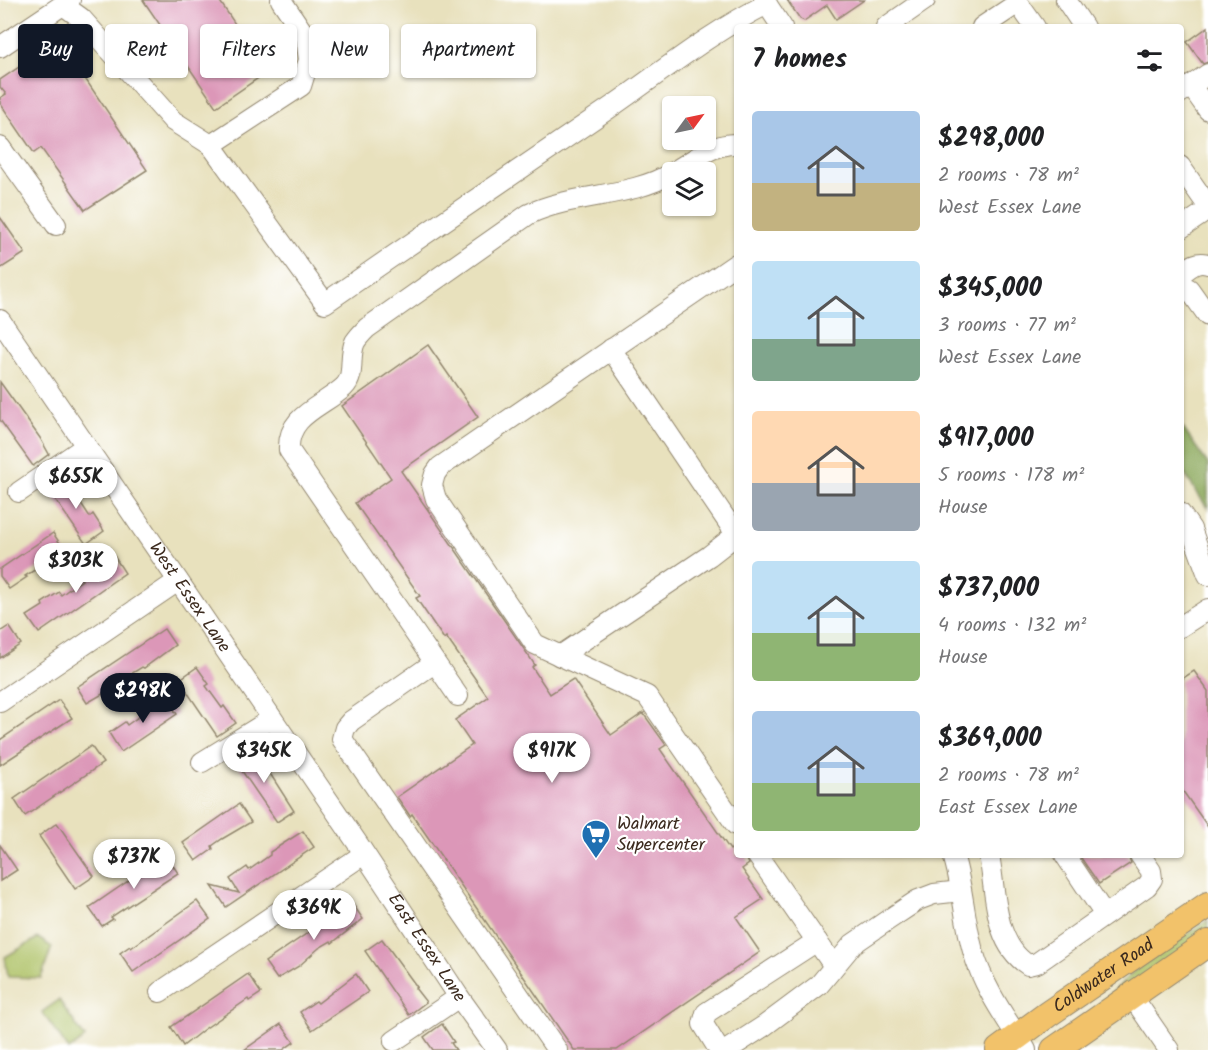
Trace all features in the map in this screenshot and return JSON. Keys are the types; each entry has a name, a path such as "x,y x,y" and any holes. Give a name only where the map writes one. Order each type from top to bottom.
{"main road":[{"name":"Coldwater Road","path":"1014,1047 1123,962 1208,905"},
{"name":"Coldwater Road","path":"1054,1050 1208,943"},
{"path":"1041,1050 1060,1032 1084,1015 1120,977 1123,962"}],"street":[{"path":"211,145 301,86 309,60 306,37 281,0"},
{"path":"890,24 925,0"},
{"path":"1066,0 1082,24"},
{"path":"0,47 67,2 173,121 211,145 325,303 633,92 705,39 739,18 766,2 780,24"},
{"path":"986,24 1018,3 1033,24"},
{"path":"1208,74 1186,89 1208,110"},
{"path":"691,162 714,148 726,143 734,144"},
{"path":"0,147 56,225"},
{"path":"1184,172 1208,208 1184,226"},
{"path":"458,696 289,450 288,439 293,428 302,418 345,386 351,376 355,342 367,328 529,214 548,205 655,183 662,179"},
{"path":"1184,272 1195,264 1201,262 1208,264"},
{"path":"734,265 440,467 432,485 436,499 456,531 535,644 647,696 734,822"},
{"path":"1184,287 1189,289 1208,316"},
{"name":"West Essex Lane","path":"0,320 361,849"},
{"path":"611,349 734,532"},
{"path":"19,492 86,446"},
{"path":"1184,519 1191,529 1208,575"},
{"path":"560,656 734,536"},
{"path":"0,702 178,581"},
{"path":"1184,624 1208,609"},
{"path":"434,663 351,721 345,728 342,739 557,1050"},
{"path":"202,762 272,719"},
{"path":"160,992 361,849"},
{"name":"East Essex Lane","path":"361,849 497,1050"},
{"path":"759,858 834,966"},
{"path":"954,858 973,953 1014,1047"},
{"path":"989,858 1000,925 1020,960 1028,965 1037,963 1148,886 1152,879 1151,871 1142,858"},
{"path":"1067,858 1105,915"},
{"path":"728,1050 819,985 853,944 918,900 934,894 962,891"},
{"path":"719,1050 703,1024 706,1013 817,941"},
{"path":"1132,996 1160,1047"},
{"path":"394,1041 459,997"}],"green space":[{"path":"1184,430 1208,464 1208,509 1184,473"},
{"path":"1208,920 1208,930 1197,941 1095,1010 1135,970"},
{"path":"38,938 52,947 41,978 8,977 5,957"},
{"path":"59,1000 85,1038 69,1050 42,1012"}],"building":[{"path":"143,0 219,0 235,24 200,24 200,78 258,78 216,107 188,66 188,24 159,24"},
{"path":"787,0 864,0 836,19 827,5 804,21 800,19"},
{"path":"1208,27 1208,62 1203,64 1187,42"},
{"path":"18,68 18,78 85,78 147,170 85,210 41,148 34,153 0,103 0,98 6,94 0,87 0,80"},
{"path":"0,217 25,253 0,269"},
{"name":"Walmart Supercenter","path":"428,345 478,417 401,471 535,665 532,667 550,694 573,679 611,735 643,713 666,745 660,749 730,850 734,847 734,858 746,858 749,864 742,869 763,899 736,917 760,952 617,1050 574,1050 412,814 410,816 397,797 472,745 455,720 488,697 446,637 444,639 416,598 420,596 355,503 391,478 342,406"},
{"path":"0,382 49,454 33,466 0,420"},
{"path":"66,476 90,517 93,514 104,531 86,544 48,489"},
{"path":"53,533 65,551 9,589 0,576 0,569"},
{"path":"114,556 125,573 39,633 27,616 43,606 42,603 59,592 61,595 82,580 80,577"},
{"path":"9,626 21,644 0,658 0,632"},
{"path":"164,629 175,645 144,668 142,667 121,680 122,683 87,703 77,687"},
{"path":"197,667 209,684 206,686 236,723 217,736 179,680"},
{"path":"1194,671 1208,691 1208,827 1184,793 1184,677"},
{"path":"164,695 177,714 121,752 109,733 125,722 127,725 149,709 147,706"},
{"path":"59,700 72,718 0,765 0,740"},
{"path":"91,746 103,763 25,816 14,799"},
{"path":"250,747 262,761 294,811 277,822 233,758"},
{"path":"239,804 251,822 212,846 213,849 196,861 183,843"},
{"path":"57,823 94,876 75,889 39,836"},
{"path":"303,831 314,847 226,907 212,886 239,893 230,879 247,867 249,870 270,855 270,852"},
{"path":"0,845 17,870 0,881"},
{"path":"166,855 178,873 111,917 113,919 102,926 89,908"},
{"path":"1081,858 1129,858 1131,863 1099,884"},
{"path":"197,901 210,919 133,972 120,953 130,946 131,948"},
{"path":"352,903 363,919 332,943 331,941 319,948 299,966 277,979 265,962"},
{"path":"382,939 426,1002 409,1015 365,951"},
{"path":"248,974 261,993 249,1001 248,999 183,1046 171,1027"},
{"path":"356,974 368,992 312,1030 300,1012 316,1001 318,1003"},
{"path":"281,1024 294,1042 283,1050 244,1050"},
{"path":"442,1024 454,1042 451,1043 456,1050 433,1050 424,1037"}],"place":[{"name":"Walmart Supercenter","path":"596,860"}]}
